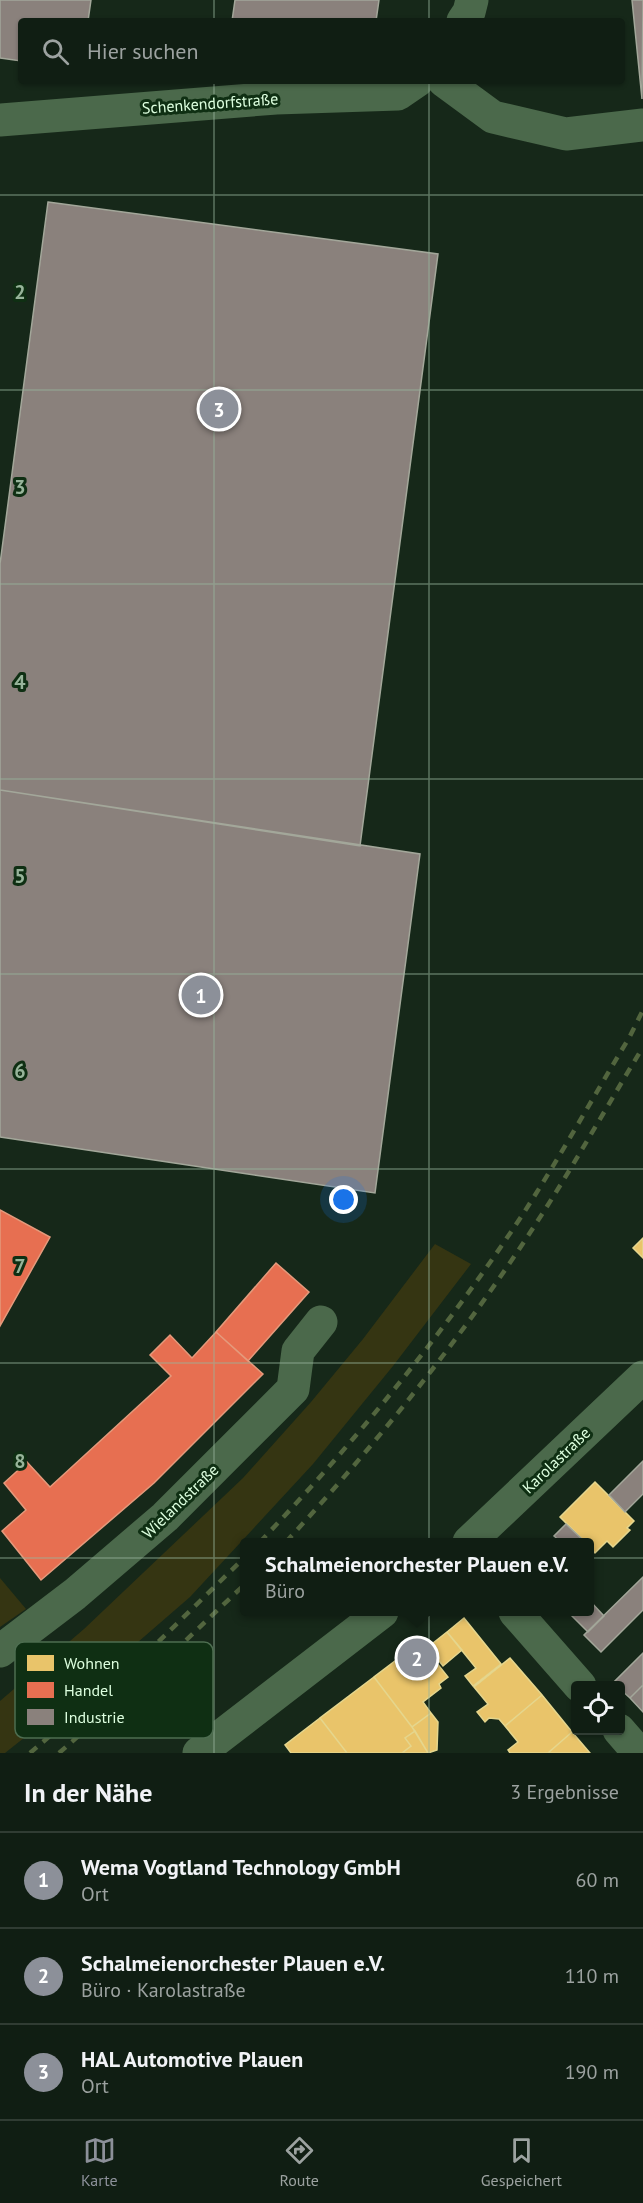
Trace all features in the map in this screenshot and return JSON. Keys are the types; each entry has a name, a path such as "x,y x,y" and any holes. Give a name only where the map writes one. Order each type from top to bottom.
{"street":[{"path":"465,18 472,0"},
{"name":"Schenkendorfstraße","path":"0,120 276,98 398,94 413,84"},
{"path":"448,84 493,117 566,134 643,125"},
{"name":"Wielandstraße","path":"0,1651 75,1594 165,1517 293,1389 298,1352 321,1322"},
{"name":"Karolastraße","path":"473,1538 643,1377"},
{"path":"200,1753 376,1616"},
{"path":"519,1616 576,1681"},
{"path":"623,1735 639,1753"}],"shaded area":[{"path":"435,1244 471,1264 393,1366 313,1464 245,1538 240,1538 240,1543 190,1597 138,1642 69,1642 243,1478 311,1402 363,1339"},
{"path":"0,1578 26,1609 0,1627"},
{"path":"15,1688 15,1738 24,1738 5,1753 0,1753 0,1701"}],"building: Wohnen":[{"path":"643,1238 643,1258 633,1248"},
{"path":"595,1482 634,1521 627,1528 630,1530 613,1547 607,1541 595,1553 594,1538 581,1538 560,1517"},
{"path":"464,1618 501,1664 473,1686 465,1676 476,1668 447,1632"},
{"path":"447,1632 462,1650 443,1666 428,1647"},
{"path":"420,1642 448,1677 439,1684 441,1688 423,1702 431,1713 412,1727 374,1677"},
{"path":"510,1658 542,1695 505,1726 499,1719 489,1718 485,1722 477,1712 488,1704 474,1687"},
{"path":"374,1677 415,1731 405,1738 411,1746 402,1753 347,1753 320,1718"},
{"path":"542,1695 571,1733 548,1753 510,1753 508,1750 518,1742 505,1726"},
{"path":"431,1713 438,1722 437,1750 428,1753 412,1727"},
{"path":"320,1718 347,1753 291,1753 285,1745"},
{"path":"415,1731 428,1753 402,1753 411,1746 405,1738"},
{"path":"571,1733 590,1753 548,1753"}],"building: Handel":[{"path":"0,1210 50,1237 0,1326"},
{"path":"276,1263 309,1292 248,1361 216,1332"},
{"path":"216,1332 263,1374 154,1483 41,1580 2,1531 26,1510 4,1483 27,1462 50,1487 171,1376 150,1355 170,1335 192,1358"}],"building: Industrie":[{"path":"0,0 91,0 88,18 18,18 18,61 0,58"},
{"path":"235,0 379,0 376,18 232,18"},
{"path":"632,0 643,0 642,99"},
{"path":"48,202 438,254 360,846 0,790 0,564"},
{"path":"0,790 420,854 375,1193 0,1137"},
{"path":"643,1461 643,1494 625,1512 609,1495"},
{"path":"566,1524 581,1538 556,1538 554,1536"},
{"path":"643,1577 643,1610 601,1652 584,1635"},
{"path":"594,1605 604,1616 588,1632 572,1616 594,1616"},
{"path":"643,1653 643,1685 630,1698 625,1694 625,1681 615,1681"},
{"path":"643,1685 643,1712 630,1698"}],"railway":[{"path":"264,1538 397,1386 492,1260 535,1195 629,1038 643,1010"},
{"path":"290,1538 353,1467 417,1389 478,1308 549,1203 643,1047"},
{"path":"158,1642 240,1562"},
{"path":"184,1642 240,1589"},
{"path":"30,1753 48,1738"},
{"path":"59,1753 76,1738"}],"place":[{"name":"HAL Automotive Plauen","path":"219,409"},
{"name":"Wema Vogtland Technology GmbH","path":"201,995"},
{"name":"Schalmeienorchester Plauen e.V.","path":"417,1658"}]}
